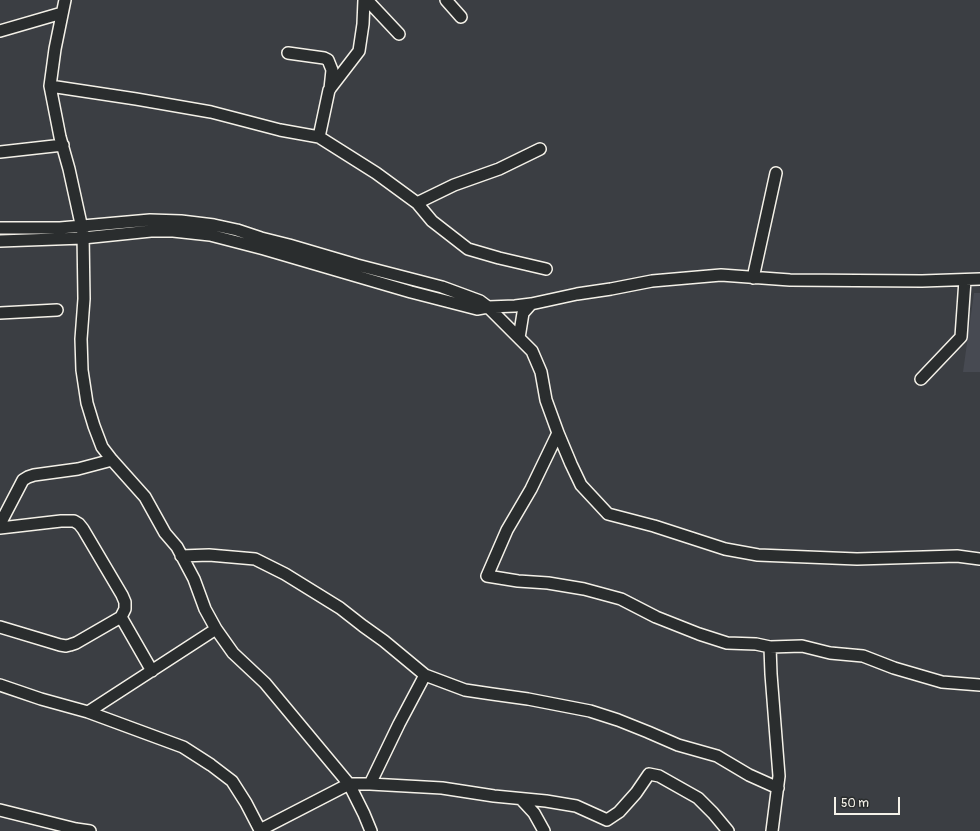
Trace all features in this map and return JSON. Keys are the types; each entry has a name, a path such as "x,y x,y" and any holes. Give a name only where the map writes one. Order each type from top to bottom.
{"street":[{"path":"64,0 50,86 82,232 84,299 81,339 82,370 87,403 94,426 102,447 145,497 165,533 177,547 194,579 205,609 216,629 233,653 265,683 349,784 371,831"},
{"path":"365,0 399,34"},
{"path":"330,90 359,51 365,0"},
{"path":"446,0 461,17"},
{"path":"0,31 62,13"},
{"path":"288,53 324,58 328,60 332,70 330,90 319,137"},
{"path":"50,86 210,112 280,130 319,137 376,173 417,202 432,221 468,249 546,269"},
{"path":"0,152 63,145"},
{"path":"417,202 454,185 499,169 540,149"},
{"path":"753,278 776,173"},
{"path":"0,241 150,226 181,221 238,230 350,263 442,287 480,301 488,307 532,351 541,372 546,400 558,433 581,485 608,514 654,526 725,548 758,555 857,559 957,556 980,559"},
{"path":"0,228 60,228 82,232"},
{"path":"488,307 531,304 652,281 721,275 790,280 922,281 980,279"},
{"path":"921,379 961,337 965,280"},
{"path":"519,338 523,313 531,304"},
{"path":"0,314 57,310"},
{"path":"558,433 530,489 507,530 487,576 518,581 548,582 584,589 620,599 656,617 727,643 756,644 770,647 802,646 830,653 863,656 894,668 942,682 980,685"},
{"path":"0,524 23,480 28,477 112,460"},
{"path":"0,528 68,520 74,521 83,529 125,602 125,608 121,617 76,643 66,646 0,627"},
{"path":"182,556 209,555 255,559 285,574 340,608 384,641 425,675 465,690 528,699 590,711 618,720 678,745 717,756 778,788"},
{"path":"121,617 152,671"},
{"path":"88,712 216,629"},
{"path":"770,647 770,674 779,776 772,831"},
{"path":"370,784 425,675"},
{"path":"0,685 41,699 88,712 183,747 232,781 246,803 258,830 349,784 442,788 546,801 576,806 607,820 619,812 632,798 649,774 660,776 698,798 728,831"},
{"path":"522,799 534,813 544,831"},
{"path":"0,810 76,829 90,831"}],"shaded area":[{"path":"974,293 980,293 980,372 963,372"}]}
